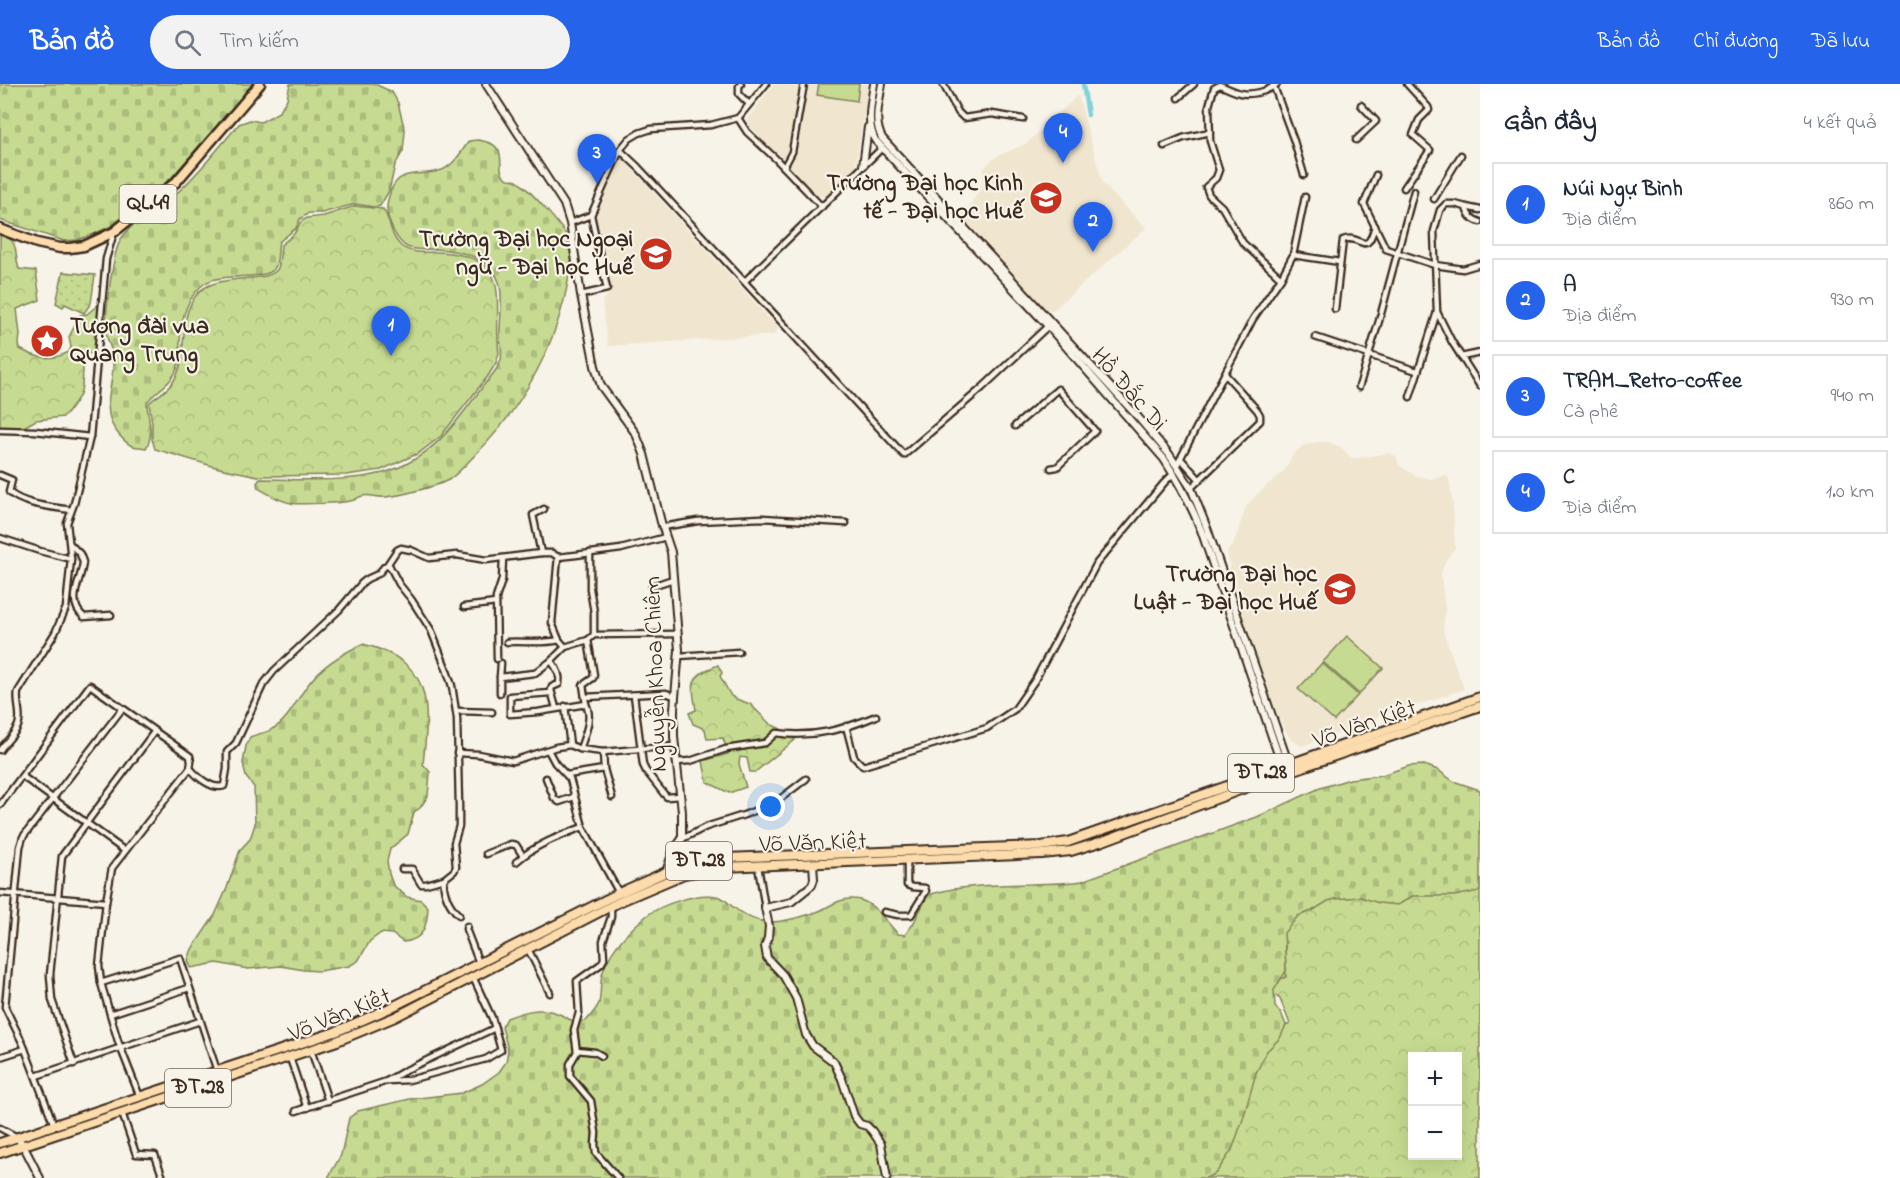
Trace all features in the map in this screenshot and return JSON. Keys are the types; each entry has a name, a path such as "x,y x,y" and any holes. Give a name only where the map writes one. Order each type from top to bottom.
{"highway":[{"name":"QL.49","path":"0,229 37,243 70,248 84,246 114,232 176,182 260,84"}],"main road":[{"name":"Võ Văn Kiệt","path":"1396,731 1480,697"},
{"name":"Võ Văn Kiệt","path":"0,1153 290,1058 394,1017 611,906 688,863 705,860 813,855 1071,851 1103,841 1286,768 1480,706"},
{"name":"Võ Văn Kiệt","path":"0,1143 335,1032 390,1008 619,893 668,876 705,869 907,860 1041,850"},
{"path":"813,855 813,864"},
{"path":"500,953 504,961"},
{"path":"390,1008 394,1017"}],"street":[{"name":"Nguyễn Khoa Chiêm","path":"486,84 564,204 570,223 594,366 601,386 636,434 644,454 662,527 671,552 678,634 674,696 682,839"},
{"path":"741,84 739,94 749,104"},
{"path":"581,295 608,289 591,215 620,150 629,139 651,129 711,125 738,118 766,84"},
{"path":"783,167 792,152 804,84"},
{"name":"Hồ Đắc Di","path":"874,84 869,117 875,140 896,158"},
{"path":"874,130 882,84"},
{"path":"943,84 958,112 964,118 992,114 1023,119"},
{"path":"1178,98 1194,84"},
{"path":"1404,188 1430,150 1413,135 1419,120 1429,110 1428,107 1407,84"},
{"path":"1281,278 1244,243 1222,207 1209,195 1206,187 1216,178 1219,170 1210,141 1209,106 1212,86 1220,85 1246,95 1275,85 1304,175"},
{"path":"1356,140 1376,121 1361,105"},
{"path":"863,166 869,117"},
{"path":"738,118 747,132 822,207"},
{"name":"Hồ Đắc Di","path":"874,130 896,158 1048,326 1174,473 1185,492 1201,530 1286,768"},
{"path":"1164,146 1183,138 1210,132"},
{"path":"745,281 882,148"},
{"path":"620,150 745,281 790,333 904,455 982,388 1048,326"},
{"path":"1434,199 1461,155"},
{"path":"1376,175 1364,204 1386,249 1436,265 1463,269 1480,264"},
{"path":"1359,387 1414,191"},
{"path":"1200,480 1179,462 1253,319 1281,278 1293,255 1305,197"},
{"path":"1410,397 1437,312 1434,231 1440,210 1446,204 1455,204 1480,210"},
{"path":"1466,207 1473,220 1480,222"},
{"path":"570,223 591,215"},
{"name":"Hồ Đắc Di","path":"956,224 1179,462 1207,528 1286,768"},
{"path":"1335,309 1343,240 1349,238 1364,243 1369,242 1375,226"},
{"path":"0,750 18,726 16,701 19,690 55,633 66,608 70,559 67,523 90,438 106,259 114,232"},
{"path":"1293,255 1340,262"},
{"path":"1437,312 1461,357 1480,386"},
{"path":"1315,337 1417,371"},
{"path":"1461,357 1480,352"},
{"path":"1191,488 1260,421 1257,410 1225,374"},
{"path":"1015,426 1058,390 1095,431 1057,467 1051,468"},
{"path":"0,430 35,431 90,438"},
{"path":"846,726 854,757 863,766 987,728 1008,714 1035,680 1096,563 1174,473"},
{"path":"0,475 12,480 9,492 14,497 43,506 71,510"},
{"path":"541,553 533,515 544,509"},
{"path":"662,527 705,521 762,518 846,523"},
{"path":"190,768 195,775 209,784 217,787 224,786 227,752 236,743 262,685 274,670 339,610 362,583 378,574 401,548 429,558 457,555 480,560 541,553 552,553 558,557 621,549 666,537"},
{"path":"0,538 70,559"},
{"path":"70,544 78,552 83,562 75,595 81,614 84,617 111,615"},
{"path":"590,554 594,635"},
{"path":"558,557 552,622 559,640 565,647"},
{"path":"500,693 496,603 502,580 502,558"},
{"path":"387,565 431,630 446,668 457,711 459,826 454,843 456,867 444,879 426,884 421,884 412,869 402,869"},
{"path":"652,586 673,579"},
{"path":"464,607 496,603"},
{"path":"500,677 532,674 551,662 565,647 588,640 594,635 678,634"},
{"path":"507,642 545,643 559,640"},
{"path":"580,748 589,718 583,685 593,678 595,673 588,640"},
{"path":"678,656 740,652"},
{"path":"551,662 556,667 560,682 552,687 551,693 556,708"},
{"path":"0,805 90,685 190,756 190,768 112,868 106,902 99,966 101,983 120,1048 140,1097"},
{"path":"551,693 510,696 510,714 586,704"},
{"path":"585,697 666,693 674,696"},
{"path":"634,694 640,748 646,771 664,794 680,796"},
{"path":"565,706 570,745"},
{"path":"54,1125 25,1049 2,1007 20,847 23,837 122,708"},
{"path":"457,711 492,712"},
{"path":"676,762 690,761 737,747 765,743 776,734 814,735 876,717"},
{"path":"74,1064 51,994 50,975 64,852 154,732"},
{"path":"457,753 478,754 513,761 570,745 603,752 675,746"},
{"path":"548,750 555,763 570,779 583,827 619,893"},
{"path":"603,752 604,769 612,797"},
{"path":"567,775 604,769"},
{"path":"22,776 124,851"},
{"path":"546,778 554,798 559,802 574,797"},
{"path":"668,876 674,849 682,839 706,827 776,802 806,779"},
{"path":"516,862 559,836 583,827"},
{"path":"486,854 511,844 516,845 524,856"},
{"path":"884,912 911,915 926,891 925,888 907,885 907,860"},
{"path":"765,908 791,902 812,885 813,864"},
{"path":"758,866 769,926 765,946 766,958 783,975 796,998 806,1035 813,1046 834,1062 854,1116 860,1124 872,1131 881,1144 887,1178"},
{"path":"444,879 446,895 459,915"},
{"path":"0,893 106,902"},
{"path":"611,906 611,917 603,941 604,959 601,964 578,981 579,1013 574,1030 578,1050 570,1064 570,1076 591,1101 597,1133 596,1153 618,1178"},
{"path":"467,926 466,929 479,963"},
{"path":"528,949 550,993"},
{"path":"101,983 180,958 217,1071"},
{"path":"387,1081 409,1080 486,1059 501,1050 492,1018 473,977"},
{"path":"110,1014 189,988"},
{"path":"36,1076 200,1021"},
{"path":"296,1111 387,1081 495,1028"},
{"path":"0,1057 25,1049"},
{"path":"311,1050 328,1101"},
{"path":"578,1050 595,1052 602,1056"},
{"path":"290,1058 307,1108"},
{"path":"122,1113 136,1154 155,1155 163,1178"},
{"path":"0,1128 17,1137 40,1178"}],"shaded area":[{"path":"774,84 869,84 855,170 828,196 817,196 750,127 747,119"},
{"name":"Trường Đại học Kinh tế - Đại học Huế","path":"1078,95 1103,184 1146,228 1053,310 1046,310 957,211 968,208 982,187 983,170 989,162 1027,143"},
{"name":"Trường Đại học Ngoại ngữ - Đại học Huế","path":"619,160 624,160 778,328 775,335 608,346 602,301 610,293 593,215"},
{"name":"Trường Đại học Luật - Đại học Huế","path":"1329,442 1342,448 1350,457 1358,458 1388,453 1396,456 1399,465 1416,476 1432,479 1446,475 1449,479 1455,548 1446,560 1441,574 1445,609 1443,631 1464,689 1401,711 1385,711 1370,722 1302,746 1290,739 1277,714 1239,605 1242,604 1230,572 1227,550 1233,545 1246,507 1255,496 1284,471 1294,453 1304,445"}],"green space":[{"path":"2,84 253,84 172,177 111,226 77,240 64,241 0,220 0,86"},
{"path":"290,84 375,84 392,92 398,103 405,131 403,151 395,165 389,191 380,206 355,204 322,213 309,213 300,219 296,228 279,242 277,263 269,273 211,280 198,289 189,302 183,318 177,369 168,383 147,402 149,443 146,448 132,446 114,429 108,406 113,359 107,337 106,317 112,272 121,239 140,220 186,184 239,124 250,120 261,122 279,112 287,99"},
{"path":"819,84 859,84 857,101 817,95"},
{"path":"478,140 496,147 501,158 502,174 507,179 521,184 536,198 565,234 572,249 569,276 557,325 524,394 493,435 467,464 450,479 437,485 391,496 361,496 349,501 313,504 287,502 258,488 257,483 260,479 353,478 383,473 414,460 440,440 451,428 498,367 501,359 501,297 497,276 483,262 465,254 407,247 396,235 387,213 391,190 401,178 406,175 442,170 454,161 469,141"},
{"path":"355,206 383,209 397,242 405,249 463,255 480,262 490,271 496,284 499,353 496,363 441,436 419,453 381,470 346,475 258,476 219,468 155,449 149,403 171,385 178,372 186,316 197,294 217,283 273,273 278,268 281,245 294,234 301,222 307,218 324,216"},
{"path":"0,233 7,236 14,244 19,269 36,271 40,300 17,309 20,349 44,358 56,357 69,352 71,347 69,337 80,315 87,314 98,305 100,306 95,353 84,354 80,395 63,417 36,420 22,428 0,427"},
{"path":"63,272 95,275 91,303 84,313 65,304 63,307 56,303"},
{"path":"1347,636 1383,668 1359,694 1323,662"},
{"path":"363,644 386,652 403,662 415,674 426,704 423,764 430,772 428,796 420,808 414,812 408,834 390,849 387,861 393,885 407,897 421,900 428,907 423,931 416,938 403,942 392,934 381,933 370,941 358,961 349,966 319,971 281,966 248,969 217,963 191,968 188,960 192,949 215,915 240,850 250,839 255,824 254,787 246,777 243,763 250,737 267,732 278,725 321,670 341,655"},
{"path":"1322,663 1358,695 1334,721 1298,689"},
{"path":"718,665 722,673 720,676 731,696 750,704 770,724 785,731 795,740 755,772 750,772 747,758 740,757 739,764 746,787 729,793 707,782 703,761 728,754 723,738 707,739 705,729 693,724 689,713 696,710 693,686 697,677"},
{"path":"1424,765 1438,770 1453,781 1480,790 1480,891 1454,896 1413,896 1398,905 1379,903 1360,897 1335,899 1298,916 1284,933 1286,971 1274,990 1275,1007 1281,1013 1286,1025 1280,1038 1267,1051 1256,1073 1232,1150 1216,1173 1206,1178 328,1178 341,1155 349,1118 358,1111 410,1099 462,1093 482,1084 499,1072 506,1062 508,1050 502,1027 507,1018 524,1012 542,1010 554,1012 572,1020 586,1021 599,1003 602,975 613,951 645,917 671,903 704,895 714,896 723,899 750,918 770,922 804,916 842,900 853,899 873,907 898,934 905,935 928,895 979,886 1082,881 1257,817 1320,788 1350,779 1382,775 1409,766"},
{"path":"1480,879 1480,1178 1184,1178 1270,1033 1290,1024 1280,999 1262,986 1286,977 1285,942 1267,929 1321,898"}],"waterway":[{"path":"1083,84 1088,115"}],"place":[{"name":"C","path":"1063,163"},
{"name":"TRẠM_Retro-coffee","path":"597,184"},
{"name":"Trường Đại học Kinh tế - Đại học Huế","path":"1046,198"},
{"name":"A","path":"1093,252"},
{"name":"Trường Đại học Ngoại ngữ - Đại học Huế","path":"656,254"},
{"name":"Tượng đài vua Quang Trung","path":"47,341"},
{"name":"Núi Ngự Bình","path":"391,356"},
{"name":"Trường Đại học Luật - Đại học Huế","path":"1340,589"}]}
